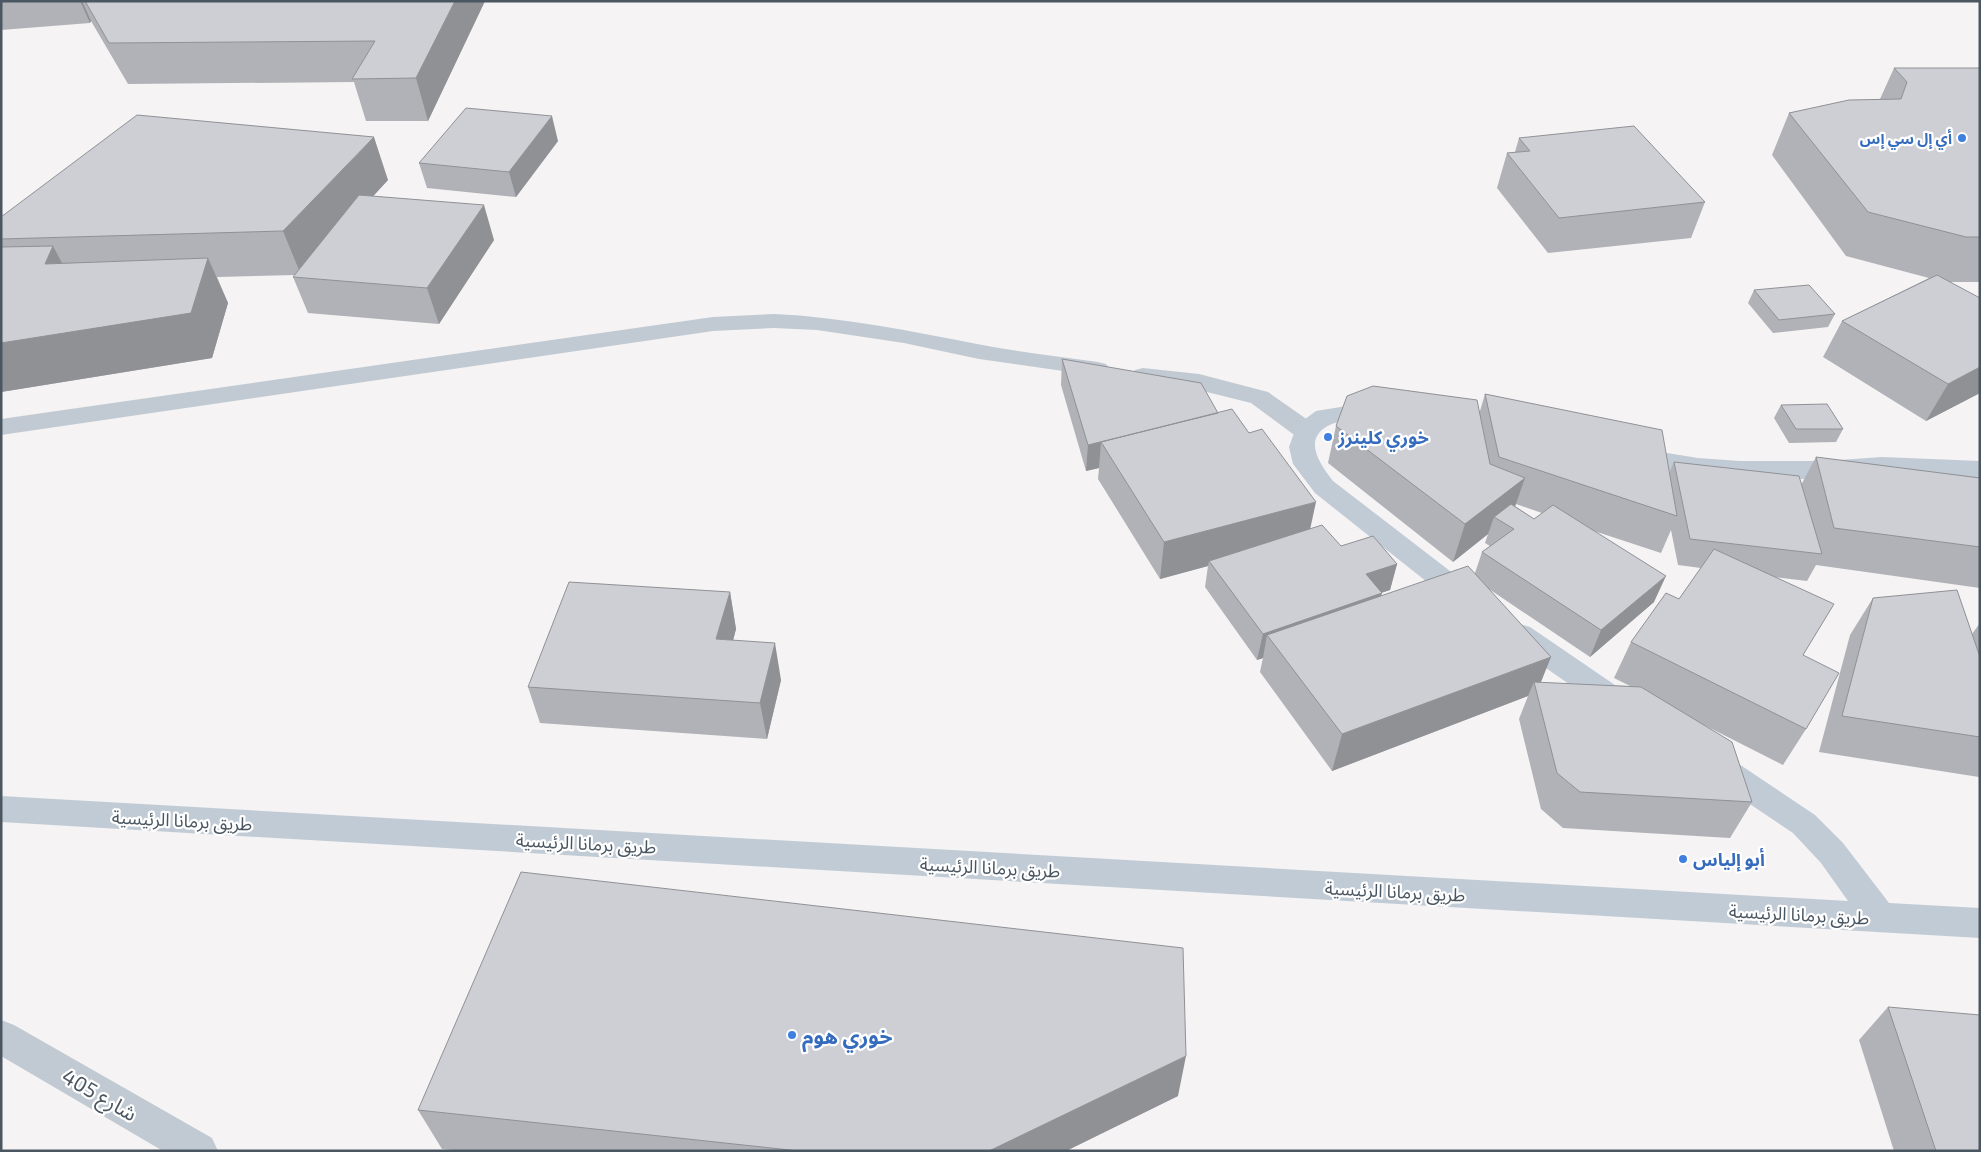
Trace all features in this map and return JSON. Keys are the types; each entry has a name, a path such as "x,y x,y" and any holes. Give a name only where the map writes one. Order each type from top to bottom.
{"main road":[{"path":"1397,411 1381,409 1352,411 1325,417 1306,431 1302,447 1306,464 1324,487 1454,590 1647,721"},
{"path":"1607,450 1698,467 1740,470 1825,470 1882,466 1980,470"},
{"path":"1697,753 1804,824 1832,853 1881,919"},
{"name":"طريق برمانا الرئيسية","path":"1,809 1881,919 1980,923"}],"street":[{"path":"1,428 714,324 774,321 846,327 979,352 1198,382 1259,397 1306,431"},
{"name":"شارع 405","path":"1,1037 199,1151"}],"building":[{"path":"85,1 455,1 416,78 352,79 375,41 109,43"},
{"path":"1894,68 1980,68 1980,237 1966,237 1868,212 1789,113 1849,100 1901,99 1907,82"},
{"path":"466,108 552,116 509,172 419,163"},
{"path":"137,115 374,137 283,231 1,239 1,217"},
{"path":"1634,126 1705,202 1559,218 1507,153 1530,151 1519,138"},
{"path":"359,195 484,205 427,288 293,277"},
{"path":"53,246 45,264 208,258 191,313 1,343 1,247"},
{"path":"1937,275 1980,298 1980,367 1948,384 1842,321"},
{"path":"1809,285 1835,314 1779,320 1754,290"},
{"path":"1062,359 1201,383 1218,413 1088,445"},
{"path":"1373,386 1477,400 1490,464 1525,478 1465,524 1336,426 1347,396"},
{"path":"1485,394 1662,430 1677,516 1499,457"},
{"path":"1827,404 1843,429 1796,429 1781,405"},
{"path":"1232,409 1249,433 1262,429 1316,502 1164,542 1101,442"},
{"path":"1816,457 1980,478 1980,547 1834,528"},
{"path":"1674,462 1799,476 1822,554 1690,539"},
{"path":"1511,504 1534,519 1553,505 1666,576 1601,630 1482,552 1514,529 1494,517"},
{"path":"1322,525 1341,546 1373,536 1397,564 1366,574 1382,593 1263,634 1209,561"},
{"path":"1714,549 1834,604 1803,655 1839,673 1806,729 1631,642 1666,593 1679,599"},
{"path":"1468,566 1551,657 1342,734 1267,635"},
{"path":"569,582 730,592 716,639 775,643 760,703 528,687"},
{"path":"1957,590 1980,657 1980,737 1842,716 1873,598"},
{"path":"1534,682 1641,687 1732,742 1752,802 1580,792 1557,773"},
{"path":"521,872 1183,948 1186,1056 989,1151 799,1151 418,1110"},
{"path":"1888,1007 1980,1015 1980,1151 1936,1151"}],"place":[{"name":"أي إل سي إس","path":"1962,138"},
{"name":"خوري كلينرز","path":"1328,437"},
{"name":"أبو إلياس","path":"1683,859"},
{"name":"خوري هوم","path":"792,1035"}]}
